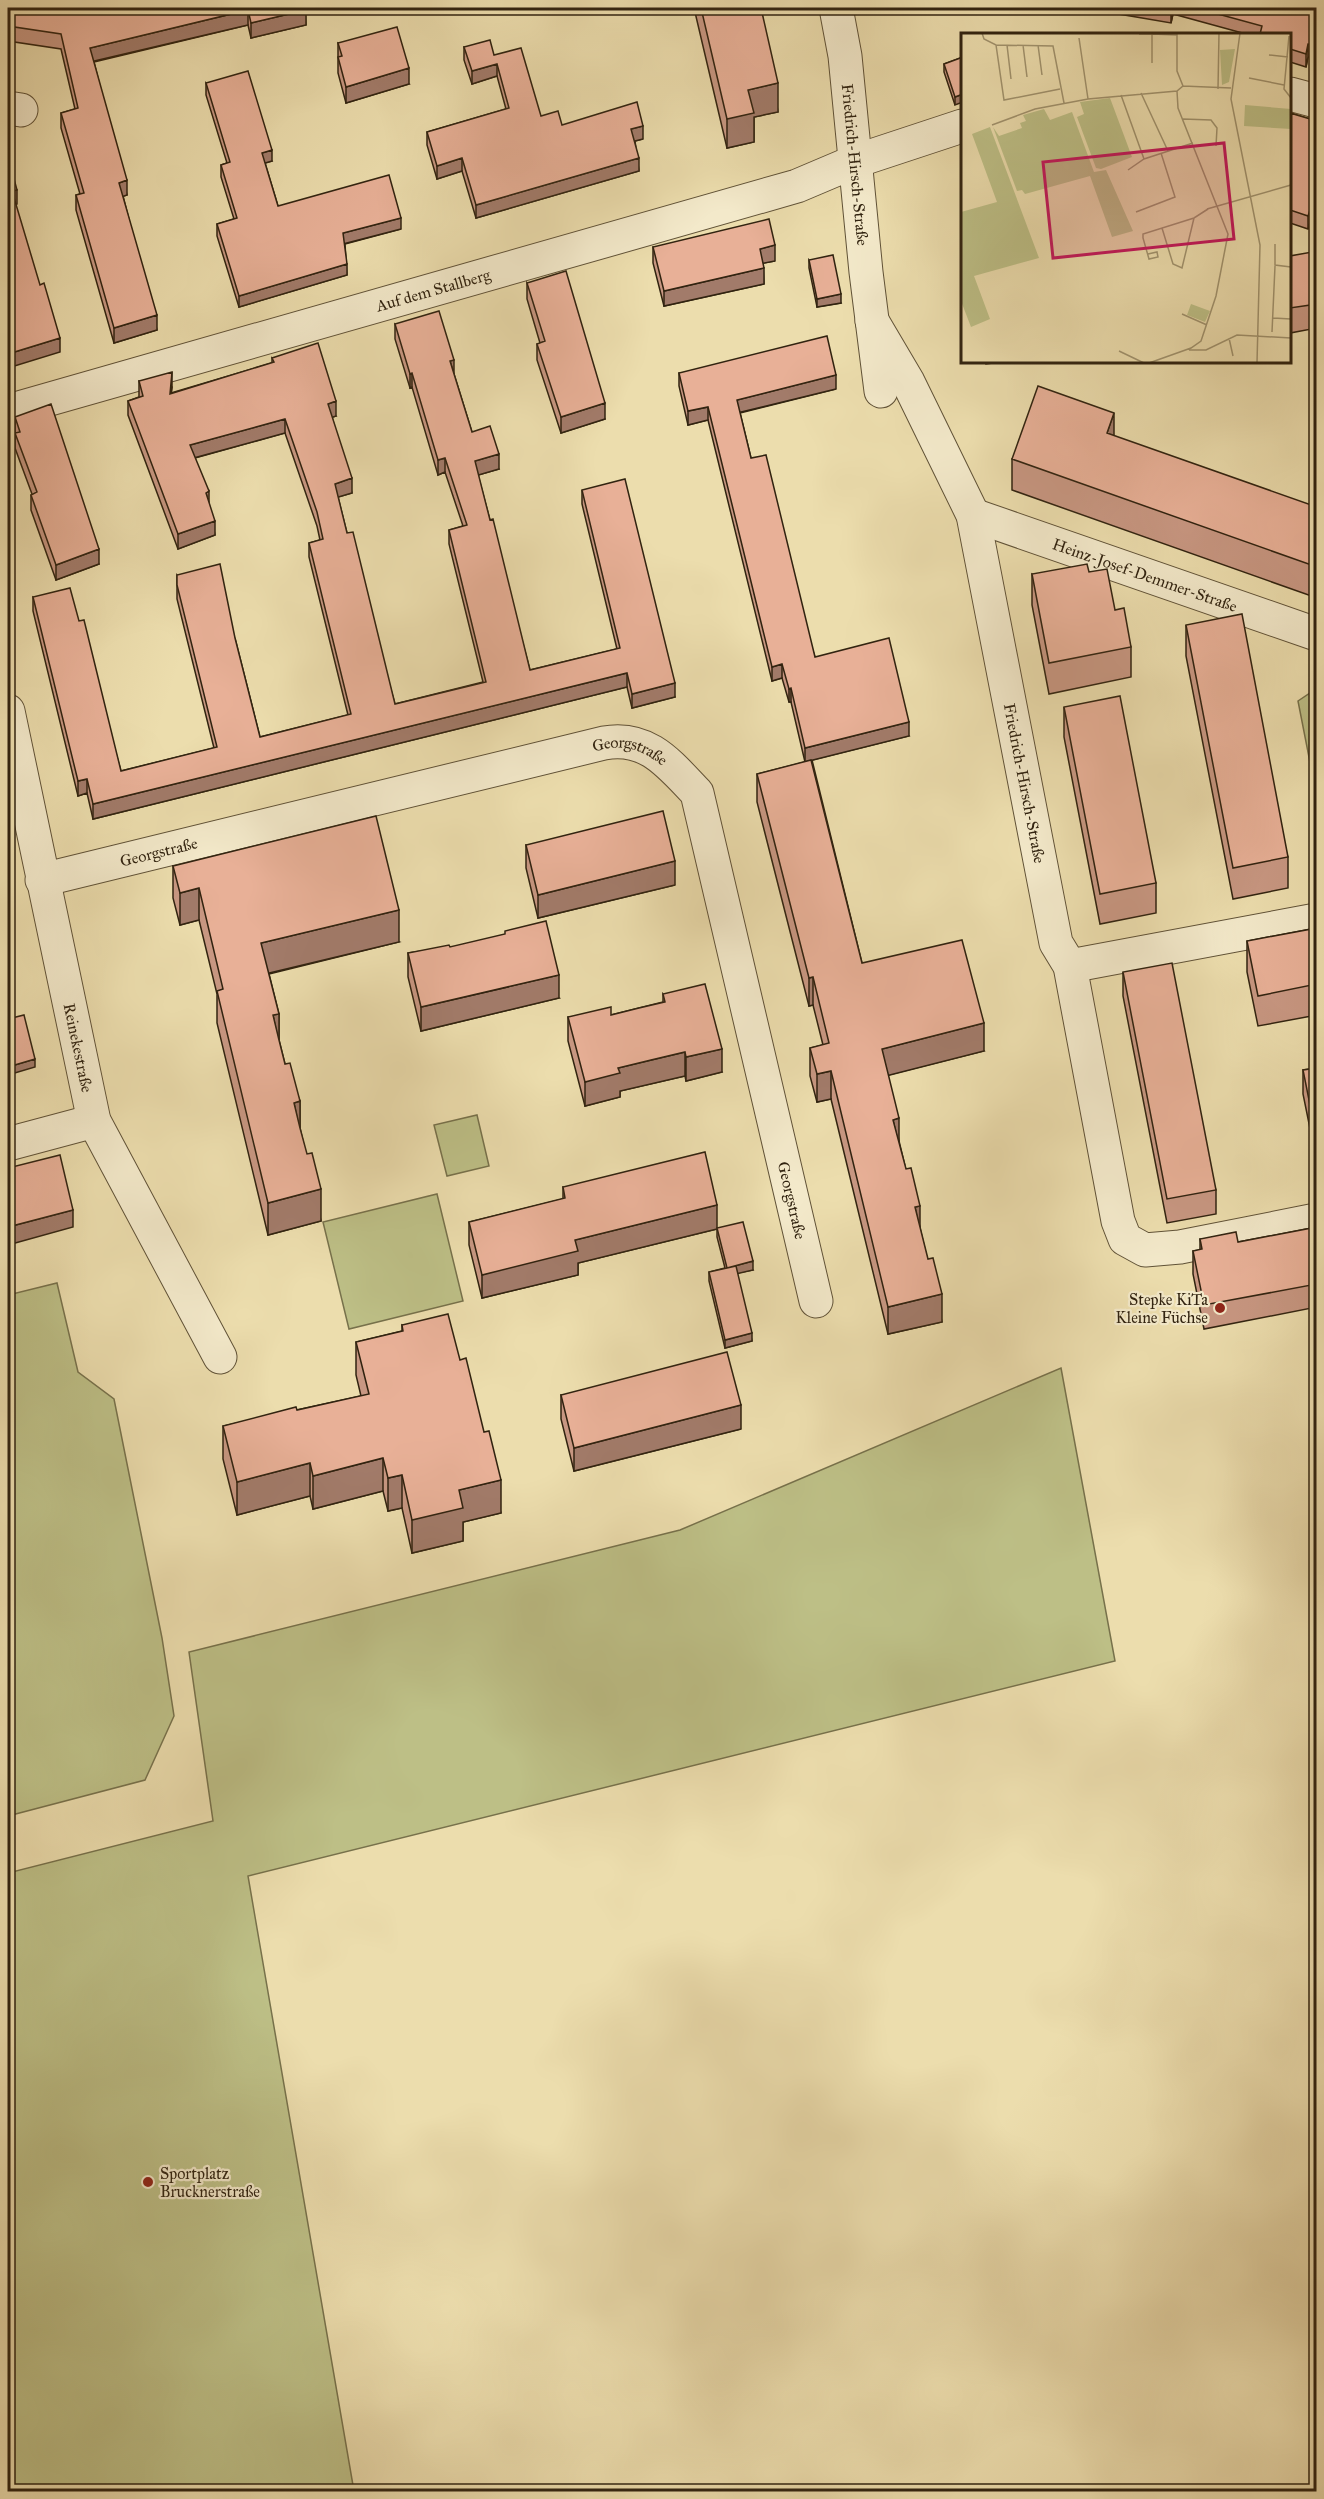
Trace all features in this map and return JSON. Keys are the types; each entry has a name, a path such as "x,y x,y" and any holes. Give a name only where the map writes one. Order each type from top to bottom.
{"street":[{"name":"Friedrich-Hirsch-Straße","path":"836,8 845,56 881,391"},
{"path":"1291,94 1317,101"},
{"name":"Auf dem Stallberg","path":"8,411 797,186 856,161 961,127"},
{"name":"Friedrich-Hirsch-Straße","path":"872,321 908,382 973,515 1056,943 1070,966 1118,1221 1125,1239 1145,1250 1180,1247 1317,1220"},
{"name":"Heinz-Josef-Demmer-Straße","path":"973,515 1317,634"},
{"name":"Reinekestraße","path":"8,711 14,785 42,880 94,1121 220,1357"},
{"name":"Georgstraße","path":"42,880 593,745 621,740 659,753 697,793 816,1301"},
{"path":"1070,966 1317,920"},
{"path":"8,1144 94,1121"}],"green space":[{"path":"1316,689 1316,793 1298,701"},
{"path":"477,1115 489,1166 447,1176 434,1125"},
{"path":"437,1194 463,1301 349,1329 323,1222"},
{"path":"57,1283 78,1372 114,1399 162,1638 174,1716 145,1780 8,1816 8,1295"},
{"path":"1061,1368 1115,1661 248,1876 354,2491 8,2491 8,1873 213,1821 189,1652 680,1530"}],"building":[{"path":"8,8 305,8 306,10 251,23 248,10 90,48 127,180 119,183 157,315 114,328 76,195 84,193 61,113 78,108 61,34 8,26"},
{"path":"701,8 761,8 778,83 748,90 754,113 727,119"},
{"path":"1196,8 1317,8 1317,45 1308,44 1306,54 1291,49 1291,33 1260,33 1262,26"},
{"path":"397,27 409,68 346,87 338,57 342,56 338,43"},
{"path":"490,40 494,55 521,48 541,116 558,111 562,125 637,102 643,126 631,129 639,158 476,205 462,158 437,166 427,132 509,108 497,64 472,71 464,47"},
{"path":"961,58 961,95 955,97 944,64"},
{"path":"248,71 272,150 262,153 278,206 389,175 401,218 343,233 347,264 239,296 217,224 237,218 221,165 230,162 206,83"},
{"path":"1291,113 1317,121 1317,196 1315,195 1308,216 1291,210"},
{"path":"8,157 17,190 12,191 40,285 44,283 60,338 8,354"},
{"path":"769,219 775,245 760,249 764,268 664,291 653,247"},
{"path":"1312,252 1317,274 1317,304 1291,308 1291,256"},
{"path":"833,255 841,294 817,299 809,260"},
{"path":"566,271 605,403 561,417 537,344 545,341 527,283"},
{"path":"439,311 454,360 450,361 472,432 490,426 499,454 475,461 490,520 493,519 530,670 620,648 582,490 625,479 675,683 632,694 627,673 93,804 87,779 78,781 33,597 70,588 79,621 84,620 121,771 217,747 177,585 177,575 220,564 235,638 260,737 351,714 309,543 323,539 317,512 285,419 190,445 209,491 206,493 215,521 178,534 128,401 143,396 139,381 172,372 170,394 274,362 272,358 318,343 336,401 328,404 352,478 335,484 347,533 353,532 395,704 486,682 449,530 467,525 445,458 438,460 395,324"},
{"path":"827,336 836,375 737,400 751,458 766,455 815,657 889,638 909,722 805,748 791,688 789,689 782,664 772,667 708,407 688,411 679,373"},
{"path":"1038,386 1114,413 1107,433 1317,507 1317,567 1012,459"},
{"path":"51,404 99,549 56,565 31,495 37,492 15,433 20,432 15,417"},
{"path":"1087,564 1089,572 1107,569 1115,610 1124,608 1131,647 1049,663 1032,574"},
{"path":"1242,614 1288,857 1233,868 1186,625"},
{"path":"1120,696 1156,883 1100,894 1064,707"},
{"path":"811,760 862,963 962,940 984,1023 882,1049 899,1118 893,1120 906,1169 911,1168 920,1206 915,1207 928,1259 933,1258 942,1294 888,1307 831,1071 817,1074 810,1048 829,1043 813,977 809,978 757,774"},
{"path":"663,811 675,861 538,895 526,845"},
{"path":"376,816 399,910 261,943 279,1014 273,1015 279,1040 285,1064 290,1063 300,1101 294,1103 300,1128 307,1154 312,1153 321,1189 268,1203 217,991 223,989 199,888 180,893 173,866"},
{"path":"546,921 559,975 421,1007 408,953 449,945 450,947 505,934 505,931"},
{"path":"1317,928 1317,984 1258,996 1247,941"},
{"path":"8,942 12,960 8,961"},
{"path":"1172,963 1216,1190 1167,1199 1123,972"},
{"path":"705,984 722,1049 686,1057 685,1052 651,1060 618,1068 620,1073 585,1082 568,1017 611,1007 611,1015 665,1002 663,994"},
{"path":"24,1015 35,1059 8,1067 8,1019"},
{"path":"1317,1068 1317,1140 1303,1070"},
{"path":"705,1152 717,1205 575,1240 578,1251 482,1275 469,1222 565,1198 563,1187"},
{"path":"60,1155 73,1210 8,1227 8,1168"},
{"path":"743,1222 753,1261 727,1268 717,1228"},
{"path":"1317,1227 1317,1284 1204,1305 1193,1251 1202,1249 1200,1239 1236,1232 1238,1242"},
{"path":"736,1266 752,1333 725,1340 709,1272"},
{"path":"448,1314 460,1360 466,1358 484,1432 489,1431 501,1480 459,1490 463,1508 412,1520 402,1475 388,1478 383,1458 313,1476 310,1463 237,1482 223,1426 296,1407 297,1410 369,1394 356,1342 403,1331 402,1325"},
{"path":"727,1352 741,1405 574,1448 561,1395"}],"place":[{"name":"Stepke KiTa Kleine Füchse","path":"1220,1308"},
{"name":"Sportplatz Brucknerstraße","path":"148,2182"}]}
